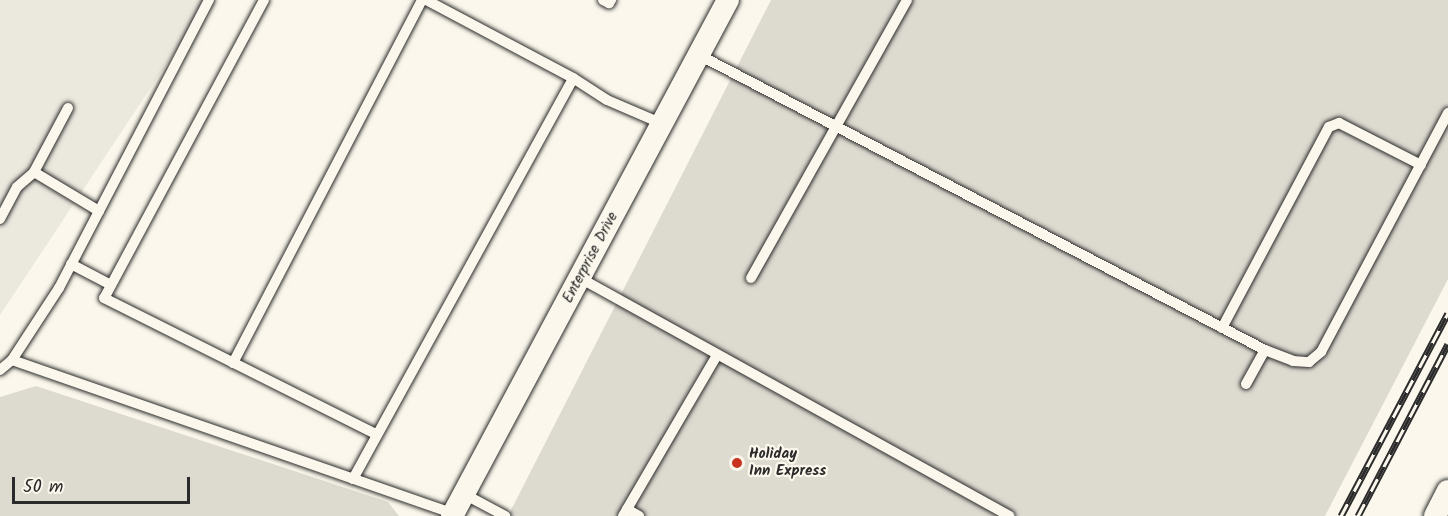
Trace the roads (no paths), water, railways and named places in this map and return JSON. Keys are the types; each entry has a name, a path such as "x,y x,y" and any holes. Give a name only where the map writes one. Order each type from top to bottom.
{"street":[{"name":"Enterprise Drive","path":"457,508 728,0"},
{"path":"1435,516 1448,491"}],"lane":[{"path":"0,370 12,360 71,264 209,0"},
{"path":"264,0 104,298 378,435"},
{"path":"233,363 424,0 573,78 607,100 663,124"},
{"path":"603,0 609,3 611,0"},
{"path":"751,278 838,127 907,0"},
{"path":"699,55 1222,328 1293,362 1309,362 1322,352 1448,113"},
{"path":"353,479 573,78"},
{"path":"0,219 17,187 34,172 68,108"},
{"path":"1222,328 1329,127 1339,123 1421,165"},
{"path":"34,172 99,212"},
{"path":"71,264 111,285"},
{"path":"580,278 1008,516"},
{"path":"1246,384 1265,350"},
{"path":"639,516 625,513 717,355"},
{"path":"12,360 353,479 457,508 505,516"}],"railway":[{"path":"1341,516 1448,313"},
{"path":"1358,516 1448,344"}],"place":[{"name":"Holiday Inn Express","path":"737,463"}]}
